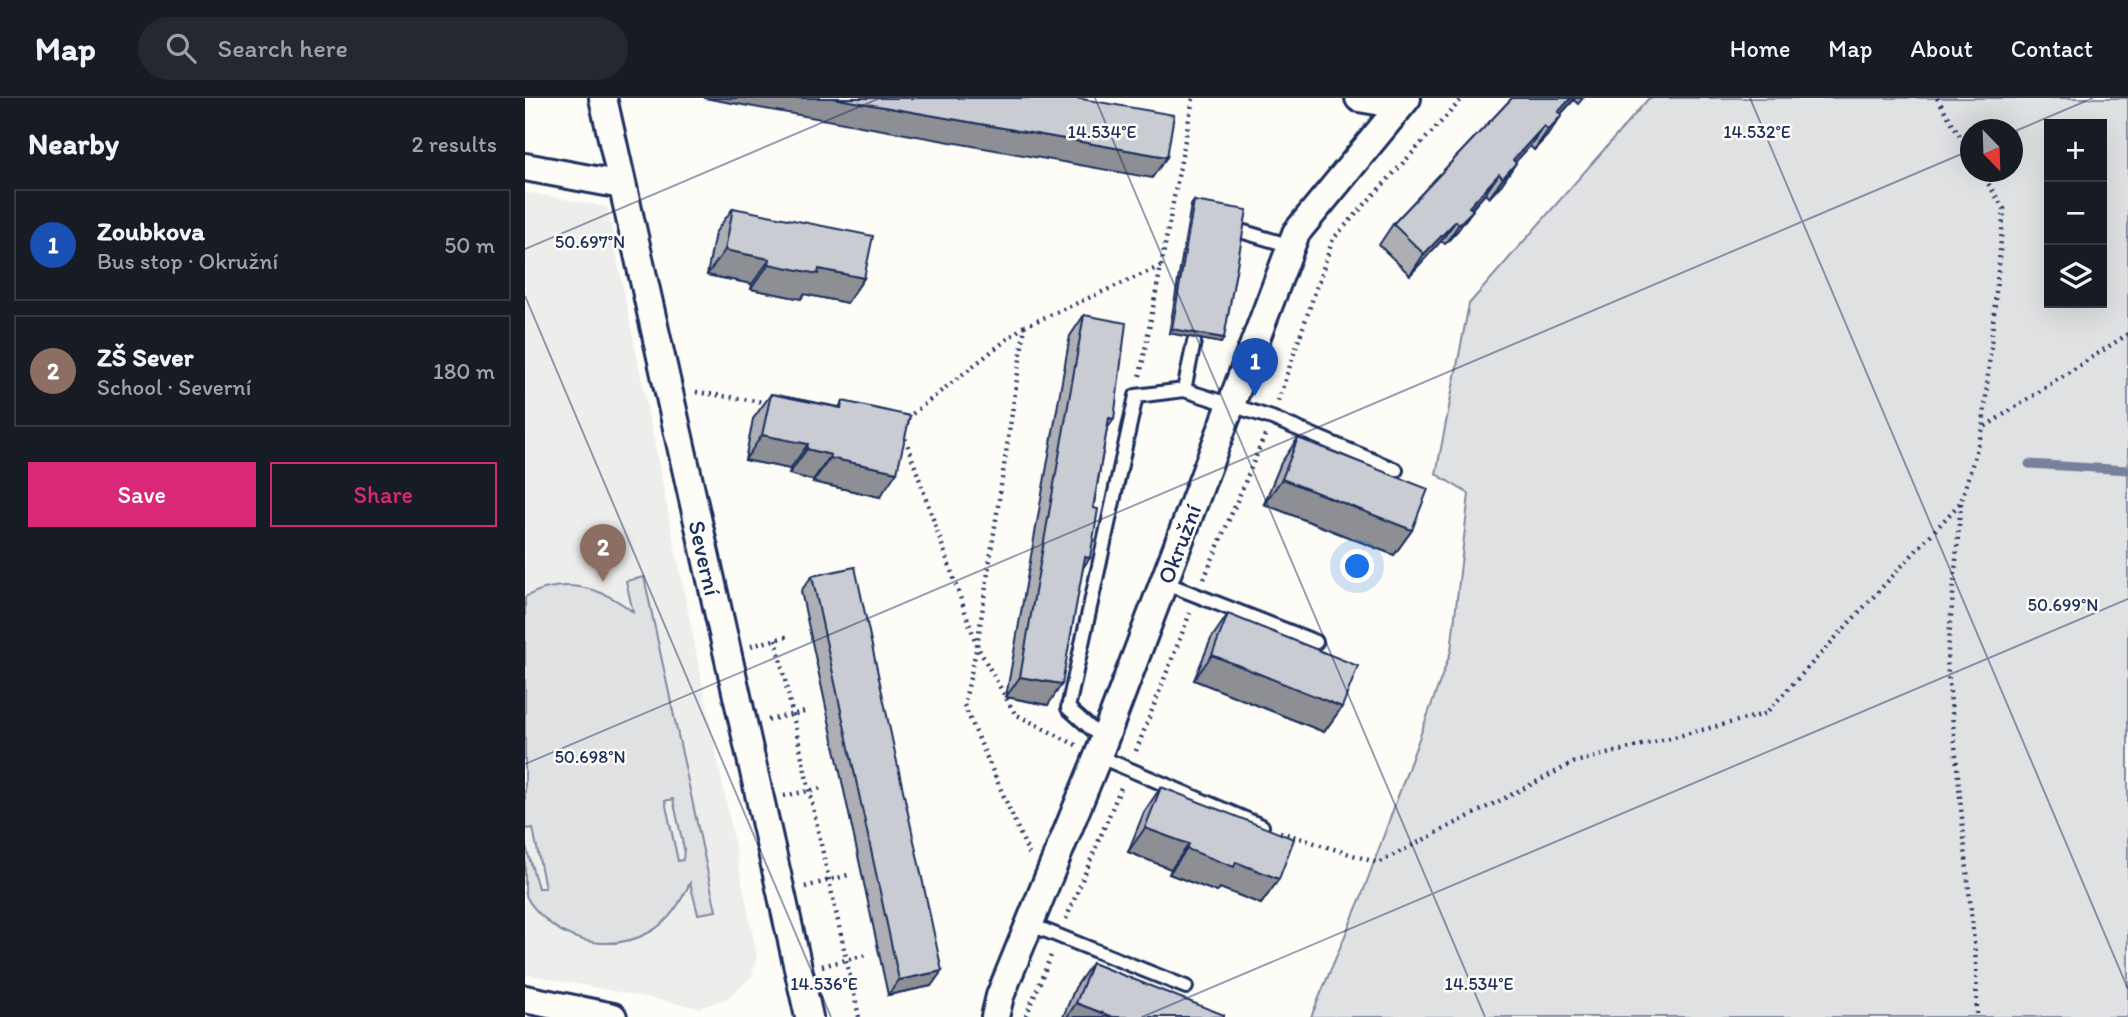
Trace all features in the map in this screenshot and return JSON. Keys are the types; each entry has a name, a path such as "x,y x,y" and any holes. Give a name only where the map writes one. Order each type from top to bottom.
{"street":[{"name":"Severní","path":"603,98 809,1017"},
{"path":"1359,98 1404,102"},
{"name":"Okružní","path":"995,1017 1165,583 1296,233 1404,102"},
{"path":"525,167 622,185"},
{"path":"525,999 613,1017"}],"lane":[{"path":"1244,232 1291,246"},
{"path":"1184,390 1194,342"},
{"path":"1262,826 1129,769 1101,748 1068,708 1136,396 1184,390 1272,418 1396,470"},
{"path":"1165,583 1316,642"},
{"path":"1030,924 1186,987"}],"path":[{"path":"1136,396 1193,98"},
{"path":"1025,1017 1272,418 1333,239 1463,98"},
{"path":"1937,98 1960,136"},
{"path":"1977,1017 1976,963 1947,662 1961,502 1983,428 2004,209 1987,182"},
{"path":"1101,748 1015,714 977,646 900,423 1025,326 1161,266"},
{"path":"1025,326 977,646 964,705 1044,888"},
{"path":"1983,428 2128,334"},
{"path":"667,388 777,404"},
{"path":"1262,826 1378,863 1575,762 1765,714 1961,502"},
{"path":"726,652 789,636"},
{"path":"776,639 859,1017"},
{"path":"792,715 809,711"},
{"path":"759,801 822,788"},
{"path":"780,893 848,875"},
{"path":"798,972 866,955"}],"shaded area":[{"path":"1649,98 2128,98 2128,1017 1311,1017 1362,895 1451,651 1469,494 1436,474 1469,304"},
{"path":"525,192 607,207 757,956 752,976 728,998 700,1008 525,974"},
{"path":"644,577 716,911 698,914 690,883 669,917 657,928 637,938 608,943 581,939 555,927 535,910 525,892 525,843 538,888 545,888 533,828 525,829 525,597 553,587 581,587 608,596 633,612 626,581","holes":["673,799 684,849 683,860 678,861 665,801"]}],"building":[{"path":"833,98 1076,98 1174,115 1167,157"},
{"path":"1512,98 1571,98 1558,112 1562,115 1548,130 1544,126 1513,160 1516,163 1503,178 1499,174 1469,207 1473,210 1459,224 1456,221 1424,254 1393,224"},
{"path":"1194,201 1247,210 1224,338 1172,329"},
{"path":"733,208 873,236 864,278 819,269 818,274 769,264 770,259 725,250"},
{"path":"1084,315 1126,323 1114,419 1109,418 1093,508 1098,509 1090,558 1085,557 1062,684 1020,677"},
{"path":"771,394 841,408 843,401 910,416 897,472 830,458 831,455 807,449 808,444 762,435"},
{"path":"1298,438 1428,489 1412,530 1282,479"},
{"path":"855,567 942,971 899,980 812,576"},
{"path":"1228,614 1358,666 1342,707 1212,655"},
{"path":"1161,787 1294,839 1279,879 1236,862 1234,867 1187,849 1189,844 1145,828"},
{"path":"1092,963 1224,1017 1113,1017 1076,1003"}],"waterway":[{"path":"2029,464 2128,470"}],"place":[{"name":"Zoubkova","path":"1255,396"},
{"name":"ZŠ Sever","path":"603,582"}]}
